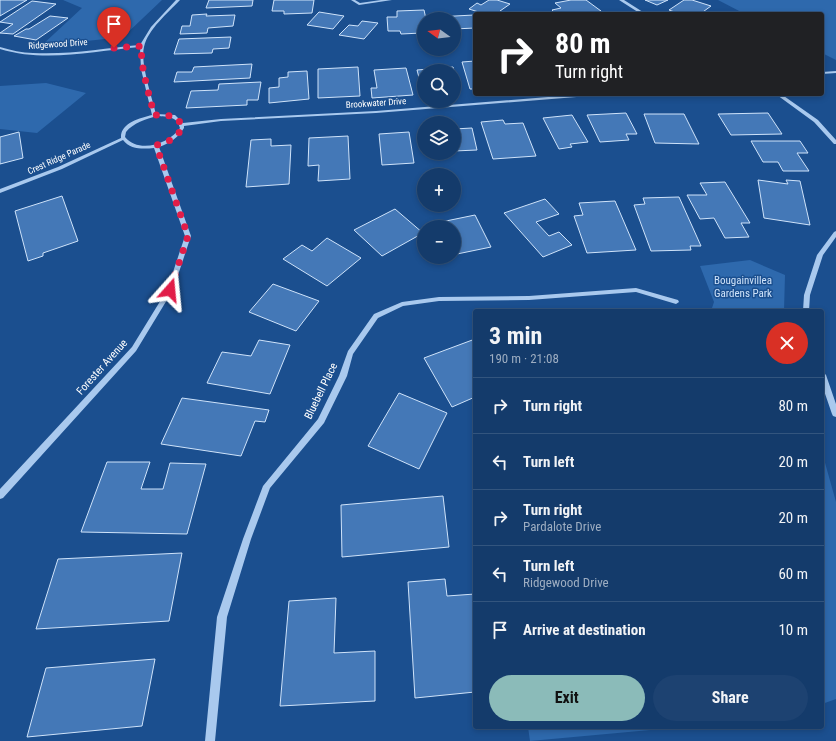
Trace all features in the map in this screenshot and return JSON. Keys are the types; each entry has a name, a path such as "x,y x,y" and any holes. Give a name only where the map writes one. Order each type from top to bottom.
{"street":[{"path":"154,115 143,66 141,54 142,46 148,34 178,0"},
{"path":"353,0 359,4 390,0"},
{"path":"621,0 641,12"},
{"name":"Ridgewood Drive","path":"0,48 14,53 38,55 142,46"},
{"path":"824,73 836,72"},
{"name":"Brookwater Drive","path":"181,125 221,120 376,112 576,96"},
{"path":"781,96 816,121 836,143"},
{"path":"154,115 173,116 178,119 181,125 180,133 168,142 156,145 142,147 127,142 124,138 124,133 127,128 132,123 140,119 154,115"},
{"name":"Crest Ridge Parade","path":"0,191 60,168 124,138"},
{"name":"Forester Avenue","path":"1,494 134,348 170,290 188,236 156,145"},
{"path":"806,309 807,295 820,255 836,233"},
{"name":"Bluebell Place","path":"210,741 222,617 247,539 264,493 267,486 321,421 343,376 350,353 376,316 402,304 439,299 529,298 636,290 676,302"},
{"path":"824,381 836,414"}],"green space":[{"path":"63,0 162,0 123,37 41,46 82,8"},
{"path":"718,0 836,0 836,60 824,54 824,12 741,12"},
{"path":"46,83 86,93 37,133 0,129 0,86"},
{"name":"Bougainvillea Gardens Park","path":"750,260 785,275 784,309 712,309 714,302 700,266"},
{"path":"824,459 836,502 836,699 824,703"},
{"path":"528,729 661,729 530,741"}],"building":[{"path":"0,0 27,0 0,16"},
{"path":"209,0 253,0 252,6 206,8"},
{"path":"274,0 314,0 312,13 284,14 284,11 272,11"},
{"path":"489,0 497,0 510,4 500,11 504,12 479,12 469,9 477,3 481,5"},
{"path":"571,0 586,0 601,11 554,12 552,10 561,8 555,3"},
{"path":"645,0 668,0 657,5"},
{"path":"684,0 692,0 711,6 703,12 674,12 669,10"},
{"path":"32,1 56,4 13,34 0,33 13,24 0,22"},
{"path":"424,10 424,12 417,12 417,33 401,34 400,31 388,31 387,17 397,17 397,11"},
{"path":"319,12 344,16 333,29 307,25"},
{"path":"207,14 206,16 235,15 233,26 208,28 207,33 180,34 182,26 190,26 192,15"},
{"path":"473,15 473,28 461,29 461,16"},
{"path":"50,16 68,18 36,40 14,36 26,29 29,29"},
{"path":"362,21 378,23 364,39 339,35 349,25 358,26"},
{"path":"231,37 229,48 213,49 212,53 174,54 179,39"},
{"path":"473,61 473,89 470,89 462,62"},
{"path":"252,64 250,78 174,82 177,72 192,72 194,67"},
{"path":"358,67 360,96 318,98 318,69"},
{"path":"406,68 413,95 372,98 371,88 377,88 374,70"},
{"path":"307,71 309,99 269,103 269,88 279,87 279,78 288,77 288,72"},
{"path":"261,82 258,100 247,100 247,105 186,108 191,91 218,90 219,84"},
{"path":"626,113 637,134 626,134 629,140 600,142 587,115"},
{"path":"768,113 782,134 731,135 718,114"},
{"path":"644,114 684,114 699,144 655,143"},
{"path":"572,115 588,142 570,144 572,147 559,149 543,118"},
{"path":"503,120 505,124 523,123 536,156 493,159 481,122"},
{"path":"472,128 477,150 461,151 461,129"},
{"path":"19,132 23,158 0,164 0,137"},
{"path":"409,132 414,163 382,165 379,134"},
{"path":"348,136 350,179 318,181 319,165 308,166 309,138"},
{"path":"271,139 271,146 291,145 289,184 246,187 251,140"},
{"path":"751,141 800,141 808,153 797,153 809,171 783,171 778,162 763,162"},
{"path":"758,180 788,184 786,180 800,181 810,225 764,218"},
{"path":"725,182 750,223 741,223 749,237 725,238 714,218 700,219 687,195 707,195 700,183"},
{"path":"62,196 78,241 43,253 43,256 28,261 15,211"},
{"path":"679,197 701,246 690,246 691,250 651,251 634,205 645,204 643,198"},
{"path":"545,199 559,214 536,222 549,236 559,232 572,245 543,257 504,213"},
{"path":"615,201 636,250 587,253 574,216 583,215 579,203"},
{"path":"395,209 417,228 417,236 382,256 354,230"},
{"path":"475,215 491,247 461,253 461,220 451,220"},
{"path":"327,238 361,258 327,286 283,259 302,245 312,251"},
{"path":"273,284 319,301 296,331 249,312"},
{"path":"259,340 290,345 270,394 207,383 222,352 251,356"},
{"path":"473,340 473,398 452,407 424,358"},
{"path":"399,393 447,413 419,469 368,446"},
{"path":"182,398 269,410 265,422 255,421 241,456 161,444"},
{"path":"107,462 150,462 141,489 163,489 170,463 206,464 187,534 81,532"},
{"path":"443,496 449,547 342,557 341,505"},
{"path":"182,553 169,621 36,629 58,559"},
{"path":"445,579 447,596 473,594 473,692 415,698 408,582"},
{"path":"336,598 334,653 375,651 375,701 280,706 289,601"},
{"path":"155,659 142,726 27,737 46,668"}],"route":[{"path":"114,48 142,46 141,54 143,66 154,115 173,116 181,123 182,128 180,133 168,142 156,145 188,236 170,290"}]}
